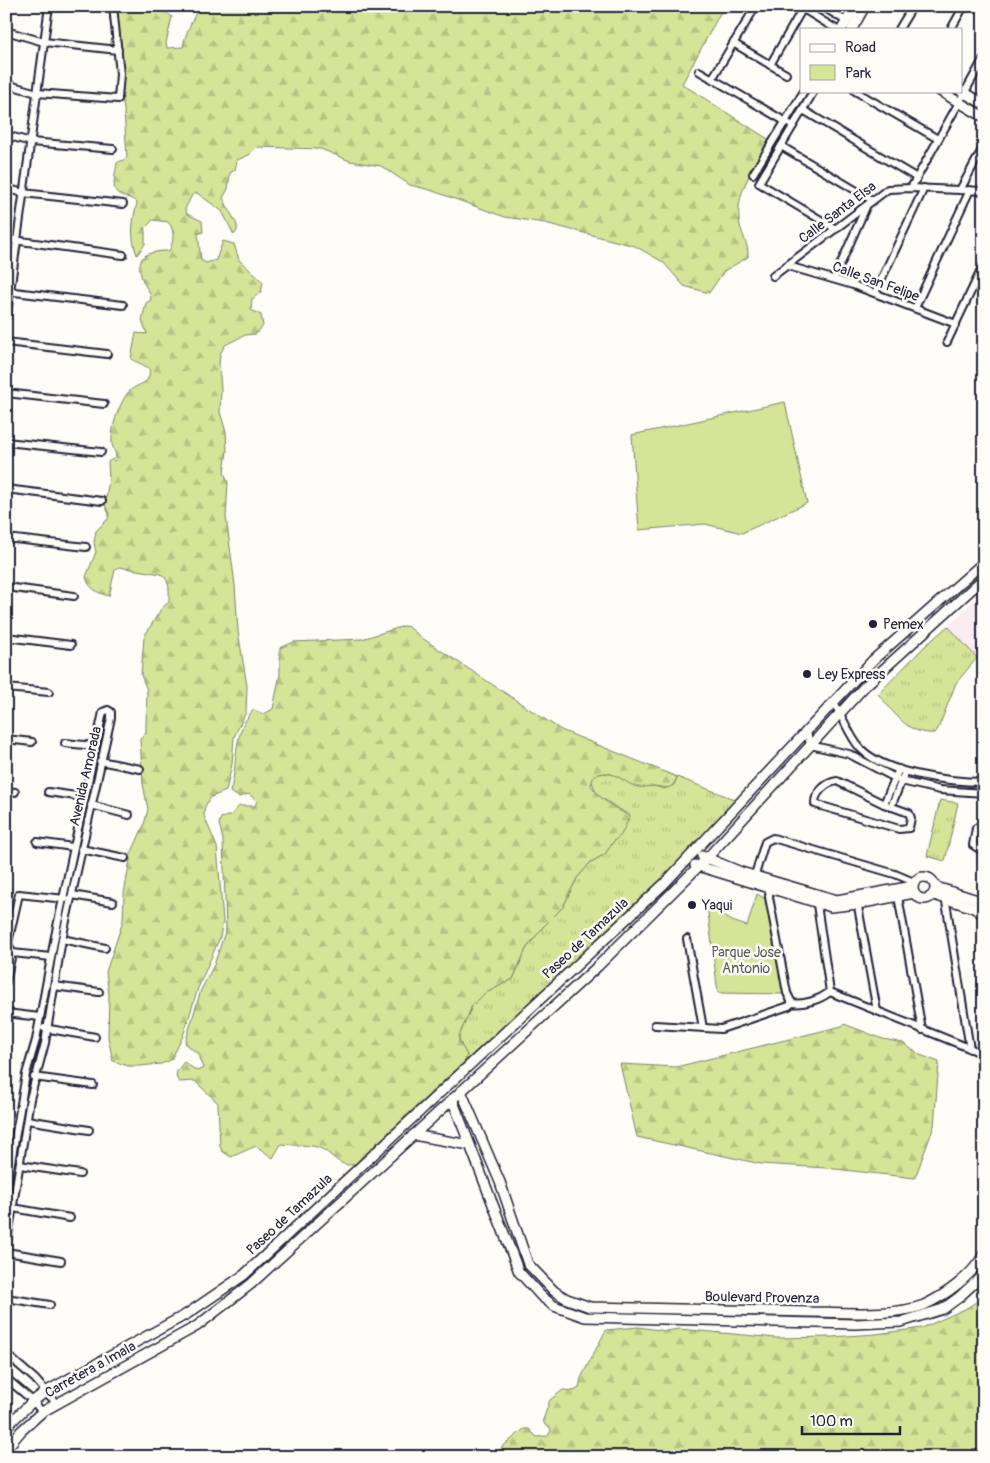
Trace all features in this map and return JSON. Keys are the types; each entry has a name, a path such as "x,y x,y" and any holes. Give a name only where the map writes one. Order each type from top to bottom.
{"main road":[{"path":"850,27 855,6"},
{"path":"850,27 865,6"},
{"path":"942,92 984,117"},
{"path":"963,92 984,104"},
{"name":"Paseo de Tamazula","path":"187,1314 244,1275 686,861 834,702 903,632 984,562"},
{"name":"Paseo de Tamazula","path":"197,1326 251,1284 598,966 707,858 810,744 886,666 984,578"},
{"path":"886,666 902,642 903,632"},
{"path":"694,852 753,880"},
{"path":"686,861 839,907 914,887"},
{"path":"858,901 898,896 914,887 920,877 927,876 933,880 940,892 974,908 984,915"},
{"path":"914,887 924,899 940,892 983,901"},
{"name":"Boulevard Provenza","path":"461,1091 515,1223 528,1264 554,1291 566,1300 590,1306 661,1309 898,1311 923,1305 940,1296 966,1277 984,1254"},
{"name":"Boulevard Provenza","path":"452,1099 520,1272 529,1285 554,1306 584,1317 862,1324 901,1322 943,1309 984,1274"},
{"path":"413,1135 470,1145"},
{"path":"502,1227 515,1223"},
{"path":"661,1309 662,1318"},
{"path":"861,1312 862,1324"},
{"name":"Carretera a Imala","path":"6,1428 33,1401 47,1391 187,1314"},
{"name":"Carretera a Imala","path":"6,1449 27,1425 42,1412 197,1326"}],"street":[{"path":"6,321 8,292 18,242 23,192 49,6"},
{"path":"6,84 37,92 118,100 120,74 113,6"},
{"path":"170,6 190,6"},
{"path":"712,78 756,6"},
{"path":"822,6 850,27"},
{"path":"901,28 912,6"},
{"path":"952,28 964,6"},
{"path":"770,65 801,7 834,28"},
{"path":"6,31 44,42 118,50"},
{"path":"734,43 786,74"},
{"path":"911,188 963,92 984,58"},
{"path":"699,71 793,126"},
{"path":"753,174 803,92"},
{"path":"813,92 759,183 836,229"},
{"path":"857,92 938,139"},
{"path":"803,110 917,178"},
{"path":"6,135 31,142 113,149"},
{"path":"781,146 870,202 834,279"},
{"path":"960,190 984,146"},
{"path":"6,188 23,192 122,204"},
{"path":"875,293 924,188"},
{"name":"Calle Santa Elsa","path":"773,276 888,189 924,188 984,191"},
{"path":"916,308 970,190"},
{"path":"6,239 123,254"},
{"path":"947,342 984,264"},
{"name":"Calle San Felipe","path":"788,266 875,293 956,324"},
{"path":"8,292 123,305"},
{"path":"6,342 107,354"},
{"path":"6,393 104,404"},
{"path":"6,442 101,452"},
{"path":"6,489 102,501"},
{"path":"6,538 86,547"},
{"path":"6,587 74,596"},
{"path":"6,637 71,644"},
{"path":"6,688 49,692"},
{"path":"834,702 860,748 876,759 902,770 941,780 984,782"},
{"name":"Avenida Amorada","path":"6,1192 26,1074 38,1027 83,797 103,712 108,710 111,712 111,718 90,805 62,939 47,1029 34,1077 6,1250"},
{"path":"807,731 810,744 826,750 849,754 898,780 940,790 984,792"},
{"path":"6,739 32,742"},
{"path":"65,743 94,746"},
{"path":"849,754 858,744"},
{"path":"872,766 876,759"},
{"path":"100,761 140,769"},
{"path":"89,770 98,772"},
{"path":"888,806 902,770"},
{"path":"837,780 888,806 909,813 911,818 909,828 899,829 818,806 814,802 828,783 837,780"},
{"path":"940,790 941,780"},
{"path":"961,782 958,787 961,792"},
{"path":"6,791 15,792"},
{"path":"48,792 83,797"},
{"path":"90,805 129,815"},
{"path":"984,824 978,826 973,842 975,848 984,852"},
{"path":"753,880 765,842 773,838 895,874 914,887"},
{"path":"37,842 73,847"},
{"path":"82,849 124,858"},
{"path":"770,885 780,956 792,1003"},
{"path":"940,892 970,1049"},
{"path":"6,982 12,953 8,943 19,894 113,902"},
{"path":"898,896 922,1030"},
{"path":"816,899 830,992"},
{"path":"858,901 877,1011"},
{"path":"62,939 105,948"},
{"path":"687,939 703,1028"},
{"path":"12,953 51,957"},
{"path":"54,986 99,992"},
{"path":"655,1025 724,1029 792,1003 803,1004 830,992"},
{"path":"830,992 984,1054"},
{"path":"6,1012 40,1017"},
{"path":"38,1027 95,1037"},
{"path":"34,1077 93,1085"},
{"path":"26,1120 89,1130"},
{"path":"16,1134 24,1136"},
{"path":"20,1165 80,1174"},
{"path":"13,1208 70,1218"},
{"path":"6,1250 61,1261"},
{"path":"6,1298 50,1305"},
{"path":"6,1354 47,1391 56,1403"},
{"path":"6,1378 33,1401 42,1412"}],"shaded area":[{"path":"984,590 984,666 948,626"}],"green space":[{"path":"199,6 724,6 682,84 771,141 748,178 739,208 739,219 748,257 724,271 709,293 684,286 663,262 635,246 545,223 505,217 430,190 410,185 381,166 350,161 321,149 257,147 249,155 237,160 235,170 230,173 228,189 223,198 237,225 237,231 234,235 222,211 197,193 192,195 185,209 187,214 202,221 203,232 198,234 201,260 206,263 216,260 223,241 234,244 239,260 263,282 261,292 252,299 251,310 261,315 263,326 256,334 245,335 225,345 220,354 219,365 220,412 226,432 227,451 224,472 228,483 226,517 235,585 238,631 247,686 246,712 234,737 232,764 226,791 211,797 205,806 204,816 217,847 223,921 220,937 198,988 183,1036 171,1060 161,1064 128,1066 113,1061 108,1037 109,995 106,972 123,921 124,894 131,854 144,825 148,809 143,784 140,739 146,732 147,690 141,675 144,637 161,609 169,602 169,590 168,583 161,574 119,567 115,570 109,596 94,590 89,585 86,577 96,552 94,542 96,531 108,519 109,514 105,505 109,479 108,462 112,459 115,461 116,458 112,437 116,417 130,390 145,381 149,374 149,368 131,359 136,333 147,334 142,320 146,303 151,300 140,273 141,261 148,254 169,251 173,236 172,228 168,222 153,220 145,228 145,244 137,255 132,229 137,203 116,192 114,180 117,163 127,158 124,110 117,60 110,47 112,34 109,13 119,8 168,13 172,17 166,43 167,48 183,47 187,32"},
{"path":"785,402 807,503 742,533 705,524 639,530 632,435"},
{"path":"404,626 409,627 422,638 561,730 677,777 673,785 668,788 634,786 610,774 594,775 591,785 599,795 613,807 630,816 621,835 613,842 605,854 591,862 577,878 563,907 543,927 526,949 513,979 484,994 472,1006 459,1036 459,1041 467,1055 463,1066 458,1068 358,1163 346,1165 317,1147 281,1144 273,1158 256,1146 231,1157 222,1151 220,1146 218,1103 195,1081 179,1082 176,1077 177,1071 184,1062 197,1071 203,1068 197,1053 185,1043 201,990 214,965 226,929 223,840 219,823 221,818 231,815 239,806 255,806 257,801 249,794 239,797 230,792 241,730 253,710 264,714 273,709 280,674 280,648 294,642 362,639"},
{"path":"948,626 977,658 956,683 938,729 935,733 925,733 909,727 878,694 926,645"},
{"path":"605,773 615,775 639,787 654,786 664,789 674,785 677,777 739,801 684,861 467,1061 459,1036 472,1006 484,994 513,979 526,949 543,927 563,907 577,878 591,862 605,854 630,816 597,795 591,779 594,775"},
{"path":"940,800 958,803 945,861 927,856"},
{"name":"Parque Jose Antonio","path":"757,894 767,900 787,994 718,993 707,905 732,921 747,926"},
{"path":"844,1024 883,1039 903,1043 920,1055 939,1062 934,1126 915,1178 826,1168 761,1164 637,1137 620,1064 676,1067"},
{"path":"984,1297 984,1457 496,1457 502,1447 524,1429 529,1429 537,1437 548,1436 551,1431 550,1427 545,1425 543,1420 550,1400 563,1390 574,1391 579,1388 581,1378 606,1330 638,1327 666,1331 679,1329 776,1338 876,1334 922,1328 965,1309"}],"place":[{"name":"Pemex","path":"873,624"},
{"name":"Ley Express","path":"807,674"},
{"name":"Yaqui","path":"692,905"}]}
